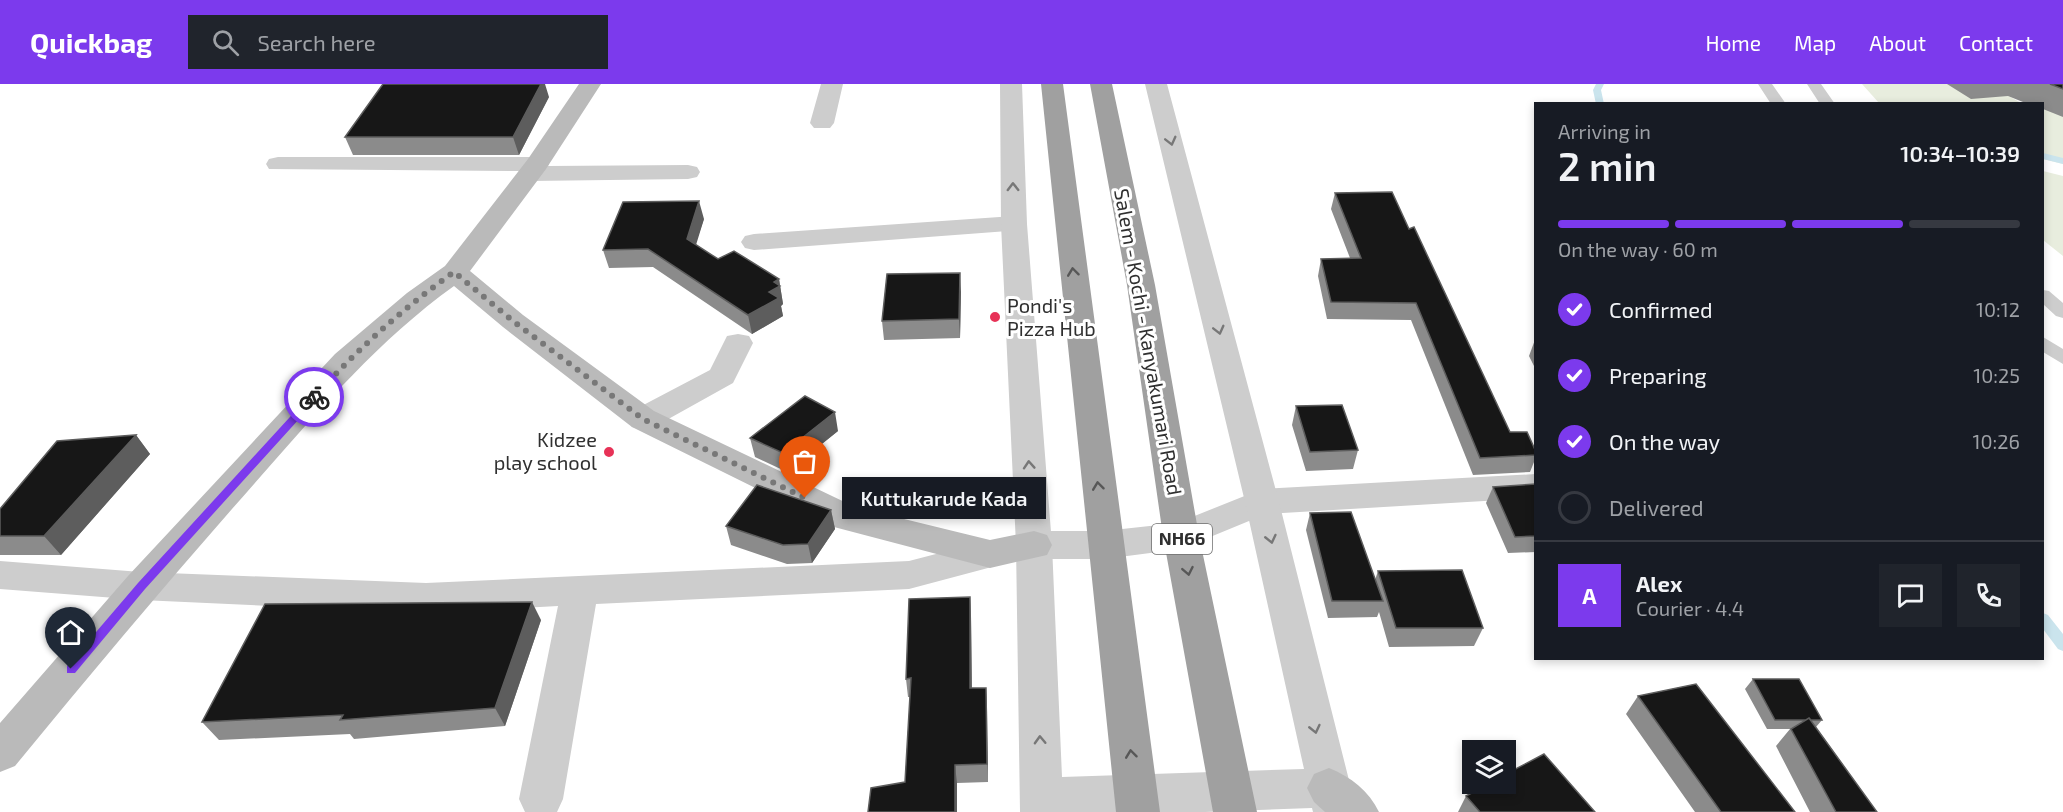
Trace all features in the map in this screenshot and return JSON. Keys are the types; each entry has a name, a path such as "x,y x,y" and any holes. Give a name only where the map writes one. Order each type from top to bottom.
{"highway":[{"path":"1052,84 1104,544 1137,803"},
{"name":"Salem - Kochi - Kanyakumari Road","path":"1101,84 1141,285 1181,536 1233,802"}],"main road":[{"path":"0,753 141,586 346,362 417,299 454,272 534,169 590,84"},
{"path":"454,272 513,321 643,419 846,518 990,554 1034,544"}],"street":[{"path":"822,123 832,84"},
{"path":"1011,84 1014,224 1034,544 1042,805 1233,802 1340,804 1156,84"},
{"path":"278,164 688,172"},
{"path":"754,242 1014,224"},
{"path":"643,419 722,376 738,343"},
{"path":"1034,544 1104,544 1181,536 1262,502 1534,486"},
{"path":"0,575 141,586 426,598 909,575 990,554"},
{"path":"541,799 580,591"}],"lane":[{"path":"1765,84 1778,102"},
{"path":"1814,84 1827,102"},
{"path":"2044,296 2063,312"},
{"path":"2044,344 2063,358"}],"shaded area":[{"path":"1862,84 1988,84 2019,102 1878,102"},
{"path":"2063,105 2063,164 2044,159 2044,107"},
{"path":"2044,171 2063,176 2063,256 2044,241"}],"building":[{"path":"383,84 541,84 513,137 345,137"},
{"path":"2050,84 2063,84 2063,89"},
{"path":"1392,192 1409,229 1414,227 1510,432 1527,432 1534,448 1534,455 1480,458 1416,303 1331,302 1321,259 1361,258 1335,193"},
{"path":"699,201 687,239 718,259 734,251 779,279 774,282 780,286 769,292 779,298 748,315 648,249 603,250 623,202"},
{"path":"960,273 959,319 882,321 887,274"},
{"path":"805,396 835,412 783,453 750,438"},
{"path":"1342,405 1358,450 1310,452 1296,406"},
{"path":"136,435 44,536 0,536 0,509 57,441"},
{"path":"1534,484 1534,536 1515,537 1493,487"},
{"path":"757,485 831,510 808,544 783,545 726,526"},
{"path":"1351,512 1383,601 1332,601 1310,513"},
{"path":"1462,570 1483,628 1396,628 1378,571"},
{"path":"970,597 970,688 986,688 987,764 955,765 955,812 868,812 871,788 905,782 911,678 906,679 909,599"},
{"path":"532,602 495,708 340,720 343,715 202,722 265,604"},
{"path":"1753,679 1799,679 1822,720 1809,718 1806,720 1775,720"},
{"path":"1696,684 1795,812 1721,812 1638,696"},
{"path":"1809,718 1877,812 1836,812 1791,729"},
{"path":"1544,754 1595,812 1480,812 1466,796 1470,794 1516,794 1516,769"}],"waterway":[{"path":"1600,84 1597,90 1600,102"},
{"path":"2044,156 2063,161"},
{"path":"2044,620 2063,645"}],"way so far":[{"path":"314,397 346,362 417,299 454,272 573,368 643,419 805,498"}],"place":[{"name":"Pondi's Pizza Hub","path":"995,317"},
{"name":"Kidzee play school","path":"609,452"},
{"name":"Kuttukarude Kada","path":"805,498"}],"route":[{"path":"71,669 141,586 314,397"}]}
